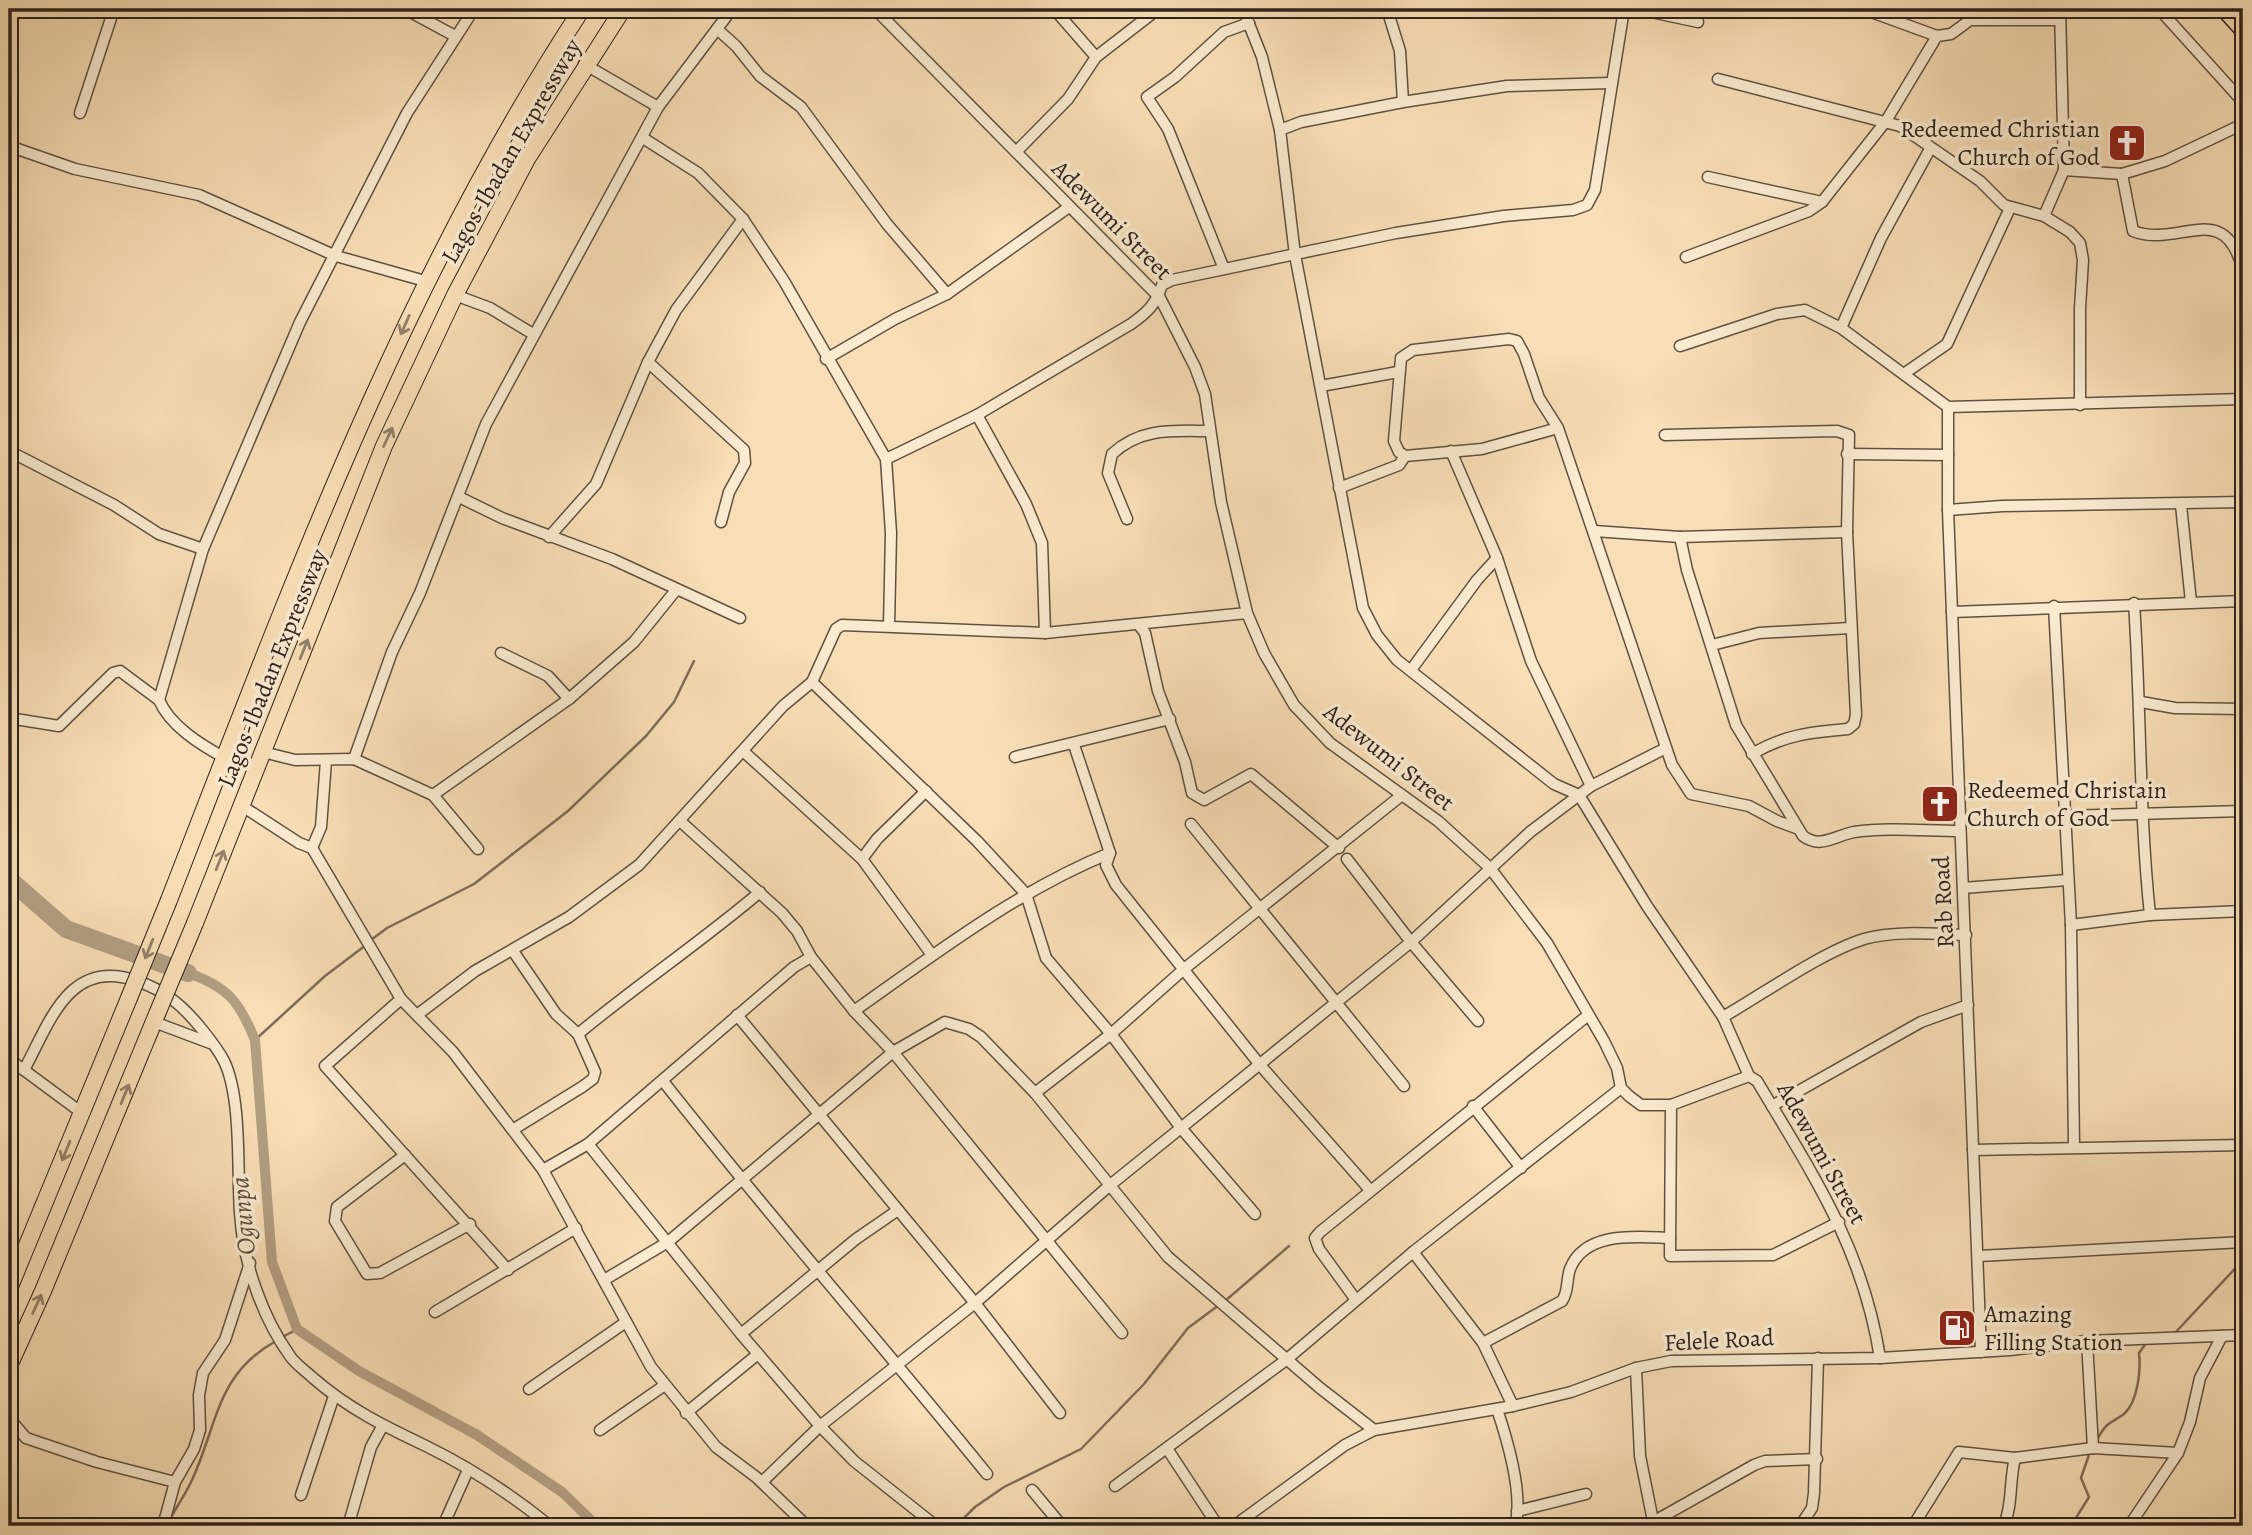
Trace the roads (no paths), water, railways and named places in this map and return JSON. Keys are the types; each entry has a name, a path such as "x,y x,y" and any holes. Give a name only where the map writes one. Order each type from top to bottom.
{"highway":[{"name":"Lagos-Ibadan Expressway","path":"9,1289 16,1252 82,1113 348,453 425,281 503,135 582,9"},
{"name":"Lagos-Ibadan Expressway","path":"9,1366 43,1291 195,923 384,446 455,295 527,159 584,64 622,9"}],"main road":[{"path":"2222,9 2243,31"}],"street":[{"path":"80,113 114,9"},
{"path":"405,9 455,36"},
{"path":"159,700 203,550 300,322 407,113 474,9"},
{"path":"354,759 392,652 459,497 486,424 511,383 533,334 658,107 732,9"},
{"name":"Adewumi Street","path":"875,9 1160,298 1195,367 1205,394 1221,502 1248,613 1264,653 1294,705 1311,726 1463,841 1490,868 1547,943 1617,1068 1621,1088 1641,1105 1671,1105 1749,1076 1757,1081 1839,1222 1867,1292 1880,1358"},
{"path":"1054,9 1096,57"},
{"path":"1016,152 1068,99 1096,57 1158,9"},
{"path":"1243,9 1262,57 1280,130 1295,255 1363,608 1377,635 1397,660 1554,784 1578,795 1647,905 1723,1017 1749,1076"},
{"path":"1387,9 1400,51 1403,102"},
{"path":"886,459 977,415 1131,324 1149,311 1160,298 1163,285 1172,280 1396,233 1504,216 1573,210 1587,205 1595,190 1623,9"},
{"path":"1637,9 1698,22"},
{"path":"1863,9 1937,36 1951,34 1970,20 2060,14 2064,170 2044,216"},
{"path":"2159,9 2243,102"},
{"path":"1224,269 1168,130 1147,97 1184,70 1224,33 1249,23"},
{"path":"717,29 736,46 760,76 801,107 887,224 947,294"},
{"path":"1686,257 1809,211 1822,202 1886,121 1937,36"},
{"path":"584,64 658,107"},
{"path":"1718,79 1886,121 1908,130 1930,149 1980,181 1999,202 2010,208 2044,216 2070,232 2080,243 2084,260 2080,308 2080,405"},
{"path":"1280,130 1301,122 1403,102 1507,86 1610,83"},
{"path":"2064,170 2122,174 2165,161 2243,124"},
{"path":"643,138 698,173 743,219 784,281 826,359 886,459 891,533 889,626"},
{"path":"9,146 75,169 200,195 336,256 425,281"},
{"path":"1842,328 1881,238 1930,149"},
{"path":"2122,174 2133,232 2218,231 2232,242 2243,270"},
{"path":"1708,177 1822,202"},
{"path":"826,359 895,319 947,294 1069,207"},
{"path":"1905,373 1947,344 2010,208"},
{"path":"549,537 596,484 648,362 676,310 743,219"},
{"path":"455,295 490,308 533,334"},
{"path":"1681,346 1793,310 1804,310 1842,328 1948,407 2243,399"},
{"path":"1558,428 1482,449 1405,456 1399,452 1394,442 1398,372 1404,354 1413,350 1509,339 1517,341 1539,398 1558,428 1672,765 1691,794 1749,806 1796,828"},
{"path":"648,362 744,450 745,463 729,492 721,522"},
{"path":"1321,386 1398,372"},
{"name":"Rab Road","path":"1948,407 1948,510 1981,1352"},
{"path":"977,415 1026,504 1042,543 1045,633"},
{"path":"1126,519 1108,473 1107,464 1112,454 1130,441 1156,430 1210,431"},
{"path":"1665,435 1844,432 1849,435 1847,532 1856,715 1854,724 1848,729 1799,733 1775,740 1752,754"},
{"path":"9,451 114,505 159,534 203,550"},
{"path":"1451,451 1497,558 1531,662 1591,786"},
{"path":"1847,454 1948,455"},
{"path":"1339,488 1399,466 1405,456"},
{"path":"459,497 549,537 611,559 740,618"},
{"path":"1948,510 2002,506 2243,502"},
{"path":"2181,505 2191,602"},
{"path":"1594,531 1681,537 1847,532"},
{"path":"1681,537 1687,570 1736,725 1796,828 1813,843 1823,843 1835,836 1857,832 1960,831"},
{"path":"1411,670 1476,580 1497,558"},
{"path":"433,795 569,699 634,642 676,590"},
{"path":"1952,612 2054,606 2243,601"},
{"path":"2134,603 2141,702 2141,815 2150,915"},
{"path":"2054,606 2071,925 2074,1146"},
{"path":"417,1015 475,971 588,905 639,865 783,706 812,682 836,629 842,625 1045,633 1248,613"},
{"path":"1139,625 1145,633 1158,691 1185,762 1192,793 1204,800 1212,798 1251,774 1339,848"},
{"path":"1712,645 1759,633 1851,628"},
{"path":"501,653 548,676 569,699"},
{"path":"9,718 60,726 113,673 120,671 159,700 164,710 199,744 225,758"},
{"path":"812,682 926,791 1026,894 1046,958 1111,1034 1181,1128 1255,1214"},
{"path":"2141,702 2175,708 2243,709"},
{"path":"1015,757 1074,745 1170,719"},
{"path":"1074,745 1111,852 1106,865 1116,885 1259,1065 1370,1190"},
{"path":"762,1482 820,1426 975,1303 1109,1186 1411,943 1490,868 1578,795 1666,748"},
{"path":"743,751 862,859 932,955"},
{"path":"263,752 295,760 354,759 433,795 478,849"},
{"path":"312,848 321,827 326,761"},
{"path":"862,859 877,839 926,791"},
{"path":"1035,1093 1111,1034 1184,969 1339,848 1402,795"},
{"path":"242,806 299,843 312,848 374,949 401,999 453,1052 543,1170 635,1342 666,1385 716,1447 762,1482 807,1526"},
{"path":"2064,816 2243,811"},
{"path":"680,821 760,891 797,931 811,957 854,1011 893,1052 1122,1332"},
{"path":"1191,824 1404,1086"},
{"path":"854,1011 932,955 1026,894 1065,871 1111,852"},
{"path":"1347,859 1411,943 1478,1021"},
{"path":"1963,888 2067,880"},
{"path":"578,1034 646,978 710,934 760,891"},
{"path":"2071,925 2150,915 2243,911"},
{"path":"1723,1017 1838,951 1865,939 1916,934 1966,935"},
{"path":"513,951 556,1014 578,1034 595,1072 593,1079 514,1129"},
{"path":"543,1170 587,1144 794,967 811,957"},
{"path":"24,1070 67,995 90,978 123,976 152,986 182,1005 225,1062 231,1084 240,1174 240,1214 251,1268 265,1313 292,1359 334,1396 382,1427 427,1447 468,1470 550,1526"},
{"path":"401,999 325,1066 470,1224 508,1270"},
{"path":"1772,1106 1921,1022 1968,1005"},
{"path":"737,1015 975,1303 1060,1412"},
{"path":"1356,1300 1319,1249 1315,1238 1325,1226 1587,1016"},
{"path":"156,1018 205,1038 214,1045"},
{"path":"604,1280 668,1242 893,1052 945,1022 958,1025 981,1037 1035,1093 1168,1257 1286,1360 1374,1430"},
{"path":"9,1059 82,1113"},
{"path":"663,1081 740,1180 899,1364 987,1474"},
{"path":"1115,1486 1168,1450 1286,1360 1413,1252 1621,1088"},
{"path":"1671,1105 1670,1256 1759,1256 1784,1250 1839,1222"},
{"path":"1473,1106 1521,1167"},
{"path":"587,1144 741,1334 820,1426 854,1461 936,1526"},
{"path":"1973,1150 2074,1146 2243,1145"},
{"path":"405,1155 337,1206 335,1221 367,1274 380,1273 470,1224"},
{"path":"741,1334 898,1210"},
{"path":"435,1312 576,1228"},
{"path":"1483,1343 1562,1301 1567,1294 1570,1269 1578,1258 1599,1241 1638,1237 1670,1238"},
{"path":"1979,1256 2243,1242"},
{"path":"1413,1252 1483,1343 1513,1406"},
{"path":"163,1526 175,1482 194,1449 200,1430 199,1395 203,1373 225,1340 251,1268"},
{"path":"529,1389 626,1322"},
{"name":"Felele Road","path":"1234,1526 1345,1445 1374,1430 1513,1406 1571,1392 1636,1368 1688,1359 1880,1358 1981,1352 2087,1341 2243,1335"},
{"path":"2134,1524 2178,1452 2190,1422 2200,1378 2222,1336"},
{"path":"2087,1341 2093,1447"},
{"path":"687,1413 758,1354"},
{"path":"1800,1526 1812,1508 1818,1459 1818,1358"},
{"path":"1636,1368 1640,1456 1653,1524 1754,1465 1765,1461 1818,1459"},
{"path":"600,1430 666,1385"},
{"path":"301,1495 334,1396"},
{"path":"1497,1409 1511,1459 1517,1511 1515,1526"},
{"path":"9,1418 26,1438 97,1462 175,1482"},
{"path":"349,1523 371,1447 382,1427"},
{"path":"1913,1526 1959,1452 2015,1458 2093,1447 2178,1452"},
{"path":"1168,1450 1218,1526"},
{"path":"2004,1526 2012,1498 2011,1473 2015,1458"},
{"path":"443,1526 468,1470"},
{"path":"1032,1490 1062,1526"},
{"path":"1517,1511 1586,1494"}],"waterway":[{"path":"371,940 387,928 474,884 568,811 646,736 674,702 694,661"},
{"name":"Ogunpa","path":"9,879 66,929 188,973"},
{"path":"255,1040 325,976 366,945"},
{"name":"Ogunpa","path":"188,973 223,990 237,1005 255,1040 272,1262 297,1329 359,1371 477,1435 562,1492 597,1526"},
{"path":"1225,1301 1289,1246"},
{"path":"2174,1334 2243,1260"},
{"path":"956,1526 975,1507 1004,1487 1081,1449 1144,1384 1188,1328 1219,1305"},
{"path":"281,1338 297,1329"},
{"path":"171,1517 192,1480 230,1385 256,1354 276,1341"},
{"path":"2097,1440 2106,1426 2124,1414 2133,1402 2139,1376 2139,1353 2147,1342"},
{"path":"2071,1526 2089,1497 2081,1478 2090,1452"}],"place":[{"name":"Redeemed Christian Church of God","path":"2127,143"},
{"name":"Redeemed Christain Church of God","path":"1940,804"},
{"name":"Amazing Filling Station","path":"1957,1328"}]}
